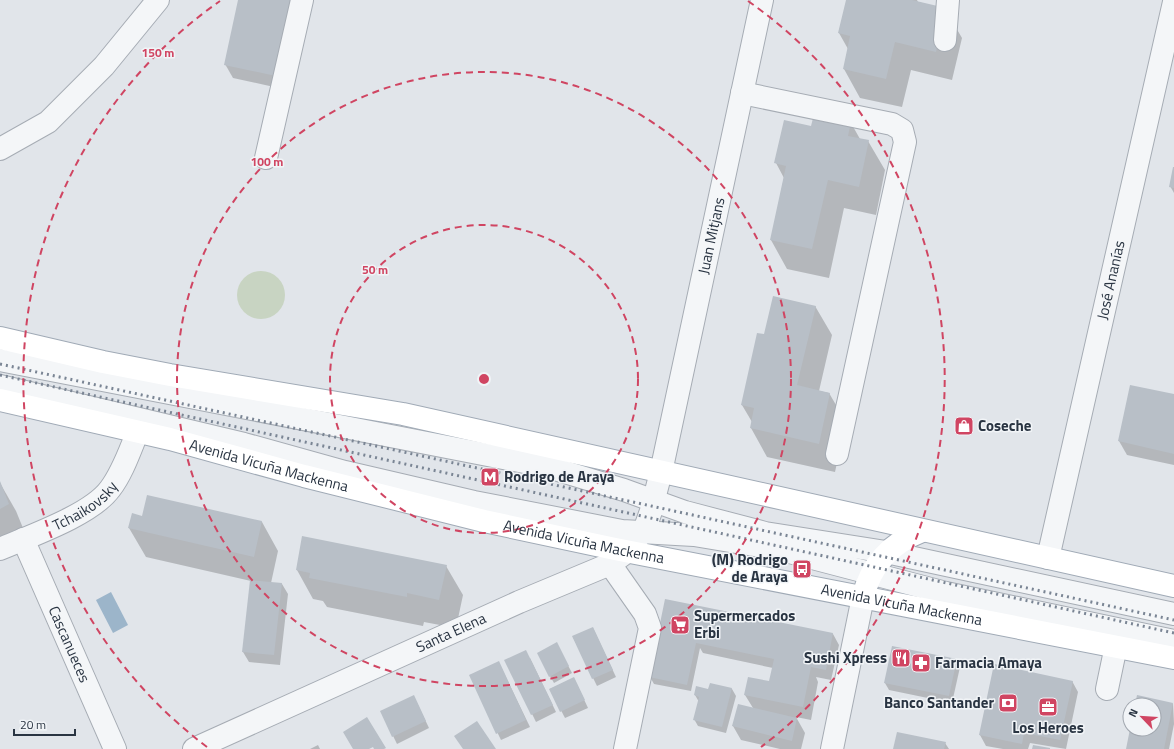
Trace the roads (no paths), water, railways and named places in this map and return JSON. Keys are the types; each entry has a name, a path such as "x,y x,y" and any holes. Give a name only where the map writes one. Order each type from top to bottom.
{"main road":[{"path":"0,338 103,362 403,414 1174,586"},
{"name":"Avenida Vicuña Mackenna","path":"0,400 138,431 408,503 628,551 1174,658"},
{"path":"863,597 871,574 886,552 897,543 922,531"}],"street":[{"path":"0,149 48,122 104,66 158,0"},
{"path":"266,158 302,0"},
{"name":"Juan Mitjans","path":"661,472 762,0"},
{"path":"945,40 948,0"},
{"name":"José Ananías","path":"1048,558 1174,5"},
{"path":"742,92 892,124 902,130 905,142 837,454"},
{"path":"0,360 545,466 585,477 686,512 765,533 886,552 1174,614"},
{"path":"0,386 244,444 409,488 574,523 642,532 668,532 694,535 778,549 946,593 1174,641"},
{"name":"Tchaikovsky","path":"0,549 91,508 110,490 120,472 138,431"},
{"name":"Santa Elena","path":"194,749 216,744 519,602 610,564 628,551 642,532 654,501 661,472"},
{"name":"Cascanueces","path":"23,539 115,749"},
{"path":"610,564 645,614 650,628 625,749"},
{"path":"832,749 863,597"},
{"path":"1107,689 1116,646"}],"water":[{"path":"111,592 128,625 113,633 96,600"}],"railway":[{"path":"0,364 1174,620"},
{"path":"0,375 1174,633"}],"place":[{"name":"Coseche","path":"964,426"},
{"name":"Rodrigo de Araya","path":"490,477"},
{"name":"(M) Rodrigo de Araya","path":"802,569"},
{"name":"Supermercados Erbi","path":"680,625"},
{"name":"Sushi Xpress","path":"901,658"},
{"name":"Farmacia Amaya","path":"921,663"},
{"name":"Banco Santander","path":"1008,703"},
{"name":"Los Heroes","path":"1048,707"}]}
